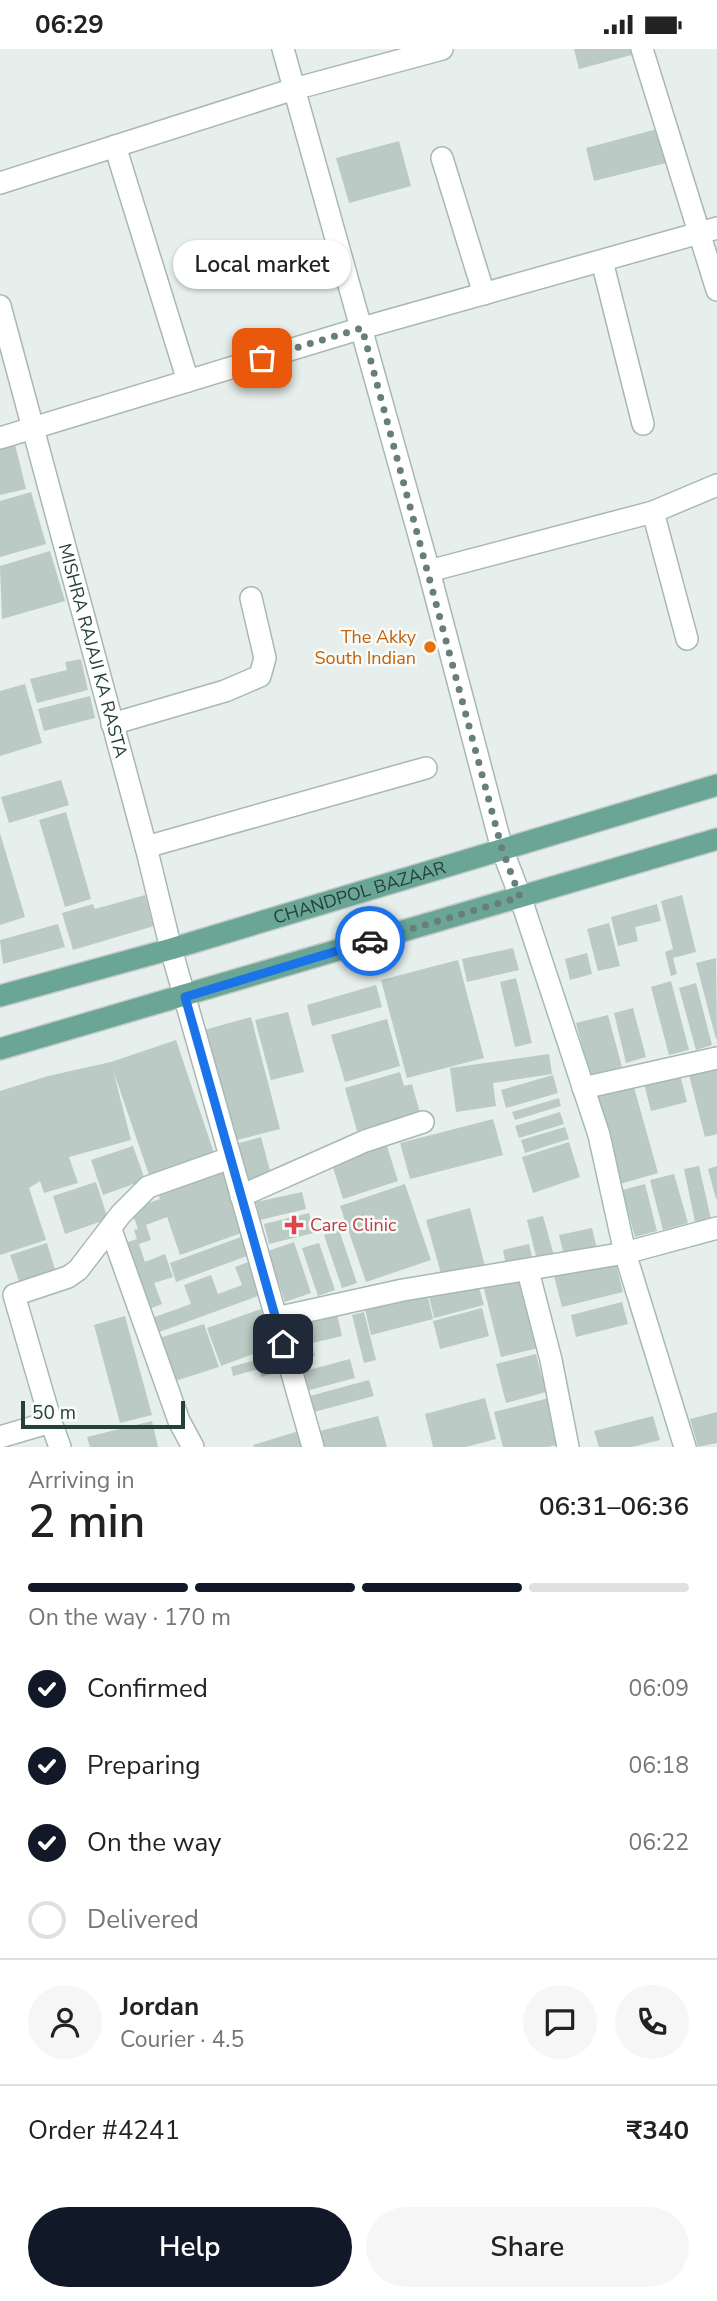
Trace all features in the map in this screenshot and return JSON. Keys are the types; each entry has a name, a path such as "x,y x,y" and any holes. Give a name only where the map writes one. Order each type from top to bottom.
{"main road":[{"name":"CHANDPOL BAZAAR","path":"0,996 171,949 717,785"},
{"path":"0,1049 717,839"}],"street":[{"path":"283,49 429,571 502,849 599,1135 625,1253 685,1447"},
{"path":"0,183 294,89 442,49"},
{"path":"642,49 709,231 717,290"},
{"path":"116,146 188,381"},
{"path":"442,158 484,294"},
{"path":"0,438 362,328 709,231"},
{"path":"601,261 643,425"},
{"name":"MISHRA RAJAJI KA RASTA","path":"0,306 171,949 313,1447"},
{"path":"429,571 653,512 717,485"},
{"path":"653,512 687,639"},
{"path":"112,723 236,688 260,676 265,658 251,598"},
{"path":"146,847 426,768"},
{"path":"583,1088 717,1058"},
{"path":"241,1196 365,1141 423,1122"},
{"path":"60,1447 14,1295 68,1277 90,1258 121,1213 148,1187 230,1158"},
{"path":"276,1318 403,1290 625,1253 717,1228"},
{"path":"111,1230 179,1421 193,1447"},
{"path":"528,1271 551,1360 568,1447"},
{"path":"0,1437 51,1422"}],"building":[{"path":"574,49 638,49 639,53 579,69"},
{"path":"661,128 670,162 594,181 586,148"},
{"path":"399,141 411,186 349,203 336,158"},
{"path":"14,440 26,489 0,495 0,443"},
{"path":"31,492 46,544 0,557 0,501"},
{"path":"50,551 65,601 2,619 0,566"},
{"path":"81,659 88,690 37,703 30,679 67,670 65,662"},
{"path":"25,684 42,743 0,756 0,691"},
{"path":"90,696 95,718 44,731 38,709"},
{"path":"61,780 69,805 9,823 1,797"},
{"path":"66,812 91,899 65,907 39,820"},
{"path":"0,833 25,917 0,925"},
{"path":"145,895 154,926 73,950 62,913 93,904 95,909"},
{"path":"682,895 696,952 673,958 677,974 671,976 665,952 673,949 661,901"},
{"path":"657,904 661,921 635,927 638,941 618,946 611,917"},
{"path":"609,923 620,966 598,971 587,929"},
{"path":"58,924 65,947 3,964 0,940"},
{"path":"513,948 519,970 467,982 462,959"},
{"path":"587,953 592,974 570,980 565,959"},
{"path":"716,958 717,1039 696,963"},
{"path":"458,960 484,1058 407,1078 381,980"},
{"path":"516,978 532,1043 515,1047 500,982"},
{"path":"671,981 689,1050 669,1055 651,987"},
{"path":"696,983 712,1045 696,1050 679,988"},
{"path":"376,985 382,1007 312,1026 307,1005"},
{"path":"633,1008 646,1057 626,1063 614,1013"},
{"path":"288,1012 304,1072 271,1080 255,1020"},
{"path":"608,1015 622,1067 590,1075 576,1023"},
{"path":"251,1017 280,1129 233,1141 204,1030"},
{"path":"387,1019 400,1066 345,1082 331,1035"},
{"path":"176,1040 214,1153 149,1175 113,1070 131,1140 69,1157 78,1183 44,1193 40,1181 29,1188 46,1240 0,1255 0,1091 48,1076 111,1062"},
{"path":"549,1054 552,1074 493,1083 496,1106 456,1112 450,1068"},
{"path":"717,1068 717,1134 705,1137 689,1075"},
{"path":"400,1072 404,1086 412,1084 420,1113 357,1131 345,1088"},
{"path":"553,1075 558,1093 506,1108 501,1090"},
{"path":"680,1075 687,1102 651,1111 644,1084"},
{"path":"632,1080 658,1173 620,1184 594,1091"},
{"path":"559,1098 561,1106 515,1120 512,1112"},
{"path":"560,1112 564,1124 519,1138 515,1126"},
{"path":"493,1119 503,1155 410,1179 400,1143"},
{"path":"565,1127 569,1139 525,1153 521,1140"},
{"path":"261,1137 272,1178 248,1185 236,1144"},
{"path":"569,1142 580,1177 533,1193 522,1157"},
{"path":"386,1143 398,1181 343,1199 331,1161"},
{"path":"133,1146 145,1180 103,1195 91,1160"},
{"path":"221,1166 244,1232 180,1255 167,1217 146,1225 151,1240 139,1244 145,1262 165,1254 173,1277 154,1283 162,1304 144,1311 119,1245 137,1239 134,1230 138,1229 131,1209 160,1199 157,1190"},
{"path":"699,1166 711,1219 695,1222 684,1169"},
{"path":"717,1166 717,1199 716,1199 708,1169"},
{"path":"674,1174 688,1223 663,1230 650,1180"},
{"path":"96,1182 108,1219 65,1234 53,1196"},
{"path":"405,1184 431,1260 366,1282 340,1206"},
{"path":"645,1184 657,1231 635,1237 622,1190"},
{"path":"302,1192 306,1209 260,1220 256,1202"},
{"path":"470,1208 485,1266 442,1277 426,1220"},
{"path":"309,1213 314,1233 269,1244 264,1224"},
{"path":"543,1216 555,1259 538,1264 527,1220"},
{"path":"592,1228 598,1253 565,1260 559,1235"},
{"path":"339,1230 357,1283 342,1288 324,1235"},
{"path":"241,1237 247,1256 176,1282 170,1263"},
{"path":"294,1242 311,1293 285,1302 268,1251"},
{"path":"47,1243 57,1276 21,1287 10,1255"},
{"path":"319,1243 335,1290 318,1296 302,1248"},
{"path":"529,1244 534,1265 507,1271 503,1250"},
{"path":"614,1256 623,1292 562,1307 553,1272"},
{"path":"254,1260 266,1293 151,1335 146,1320 191,1304 184,1285 211,1275 218,1294 242,1285 235,1267"},
{"path":"519,1275 538,1348 501,1357 483,1285"},
{"path":"478,1284 484,1305 434,1318 429,1296"},
{"path":"427,1293 433,1319 371,1335 365,1309"},
{"path":"622,1302 628,1324 576,1337 571,1315"},
{"path":"482,1308 489,1336 440,1349 433,1321"},
{"path":"261,1309 275,1346 221,1366 207,1328"},
{"path":"364,1312 376,1360 364,1363 352,1315"},
{"path":"337,1314 342,1336 312,1343 315,1356 299,1360 290,1327"},
{"path":"125,1316 152,1415 120,1423 94,1325"},
{"path":"204,1324 219,1367 169,1383 153,1340"},
{"path":"536,1354 546,1392 506,1403 496,1364"},
{"path":"272,1355 278,1372 261,1377 259,1369 233,1376 231,1367"},
{"path":"350,1359 355,1378 306,1391 301,1372"},
{"path":"369,1380 374,1396 310,1413 306,1397"},
{"path":"485,1398 496,1439 466,1447 433,1447 425,1414"},
{"path":"549,1398 561,1444 548,1447 503,1447 494,1412"},
{"path":"717,1412 717,1443 698,1447 690,1419"},
{"path":"378,1416 387,1447 320,1447 316,1432"},
{"path":"653,1416 660,1440 632,1447 599,1447 594,1431"},
{"path":"152,1421 158,1447 90,1447 87,1437"},
{"path":"302,1430 307,1447 253,1445"}],"way so far":[{"path":"262,358 362,328 502,849 520,897 370,941"}],"place":[{"name":"Local market","path":"262,358"},
{"name":"The Akky South Indian","path":"430,647"},
{"name":"Care Clinic","path":"294,1225"}],"route":[{"path":"283,1344 185,997 370,941"}]}
